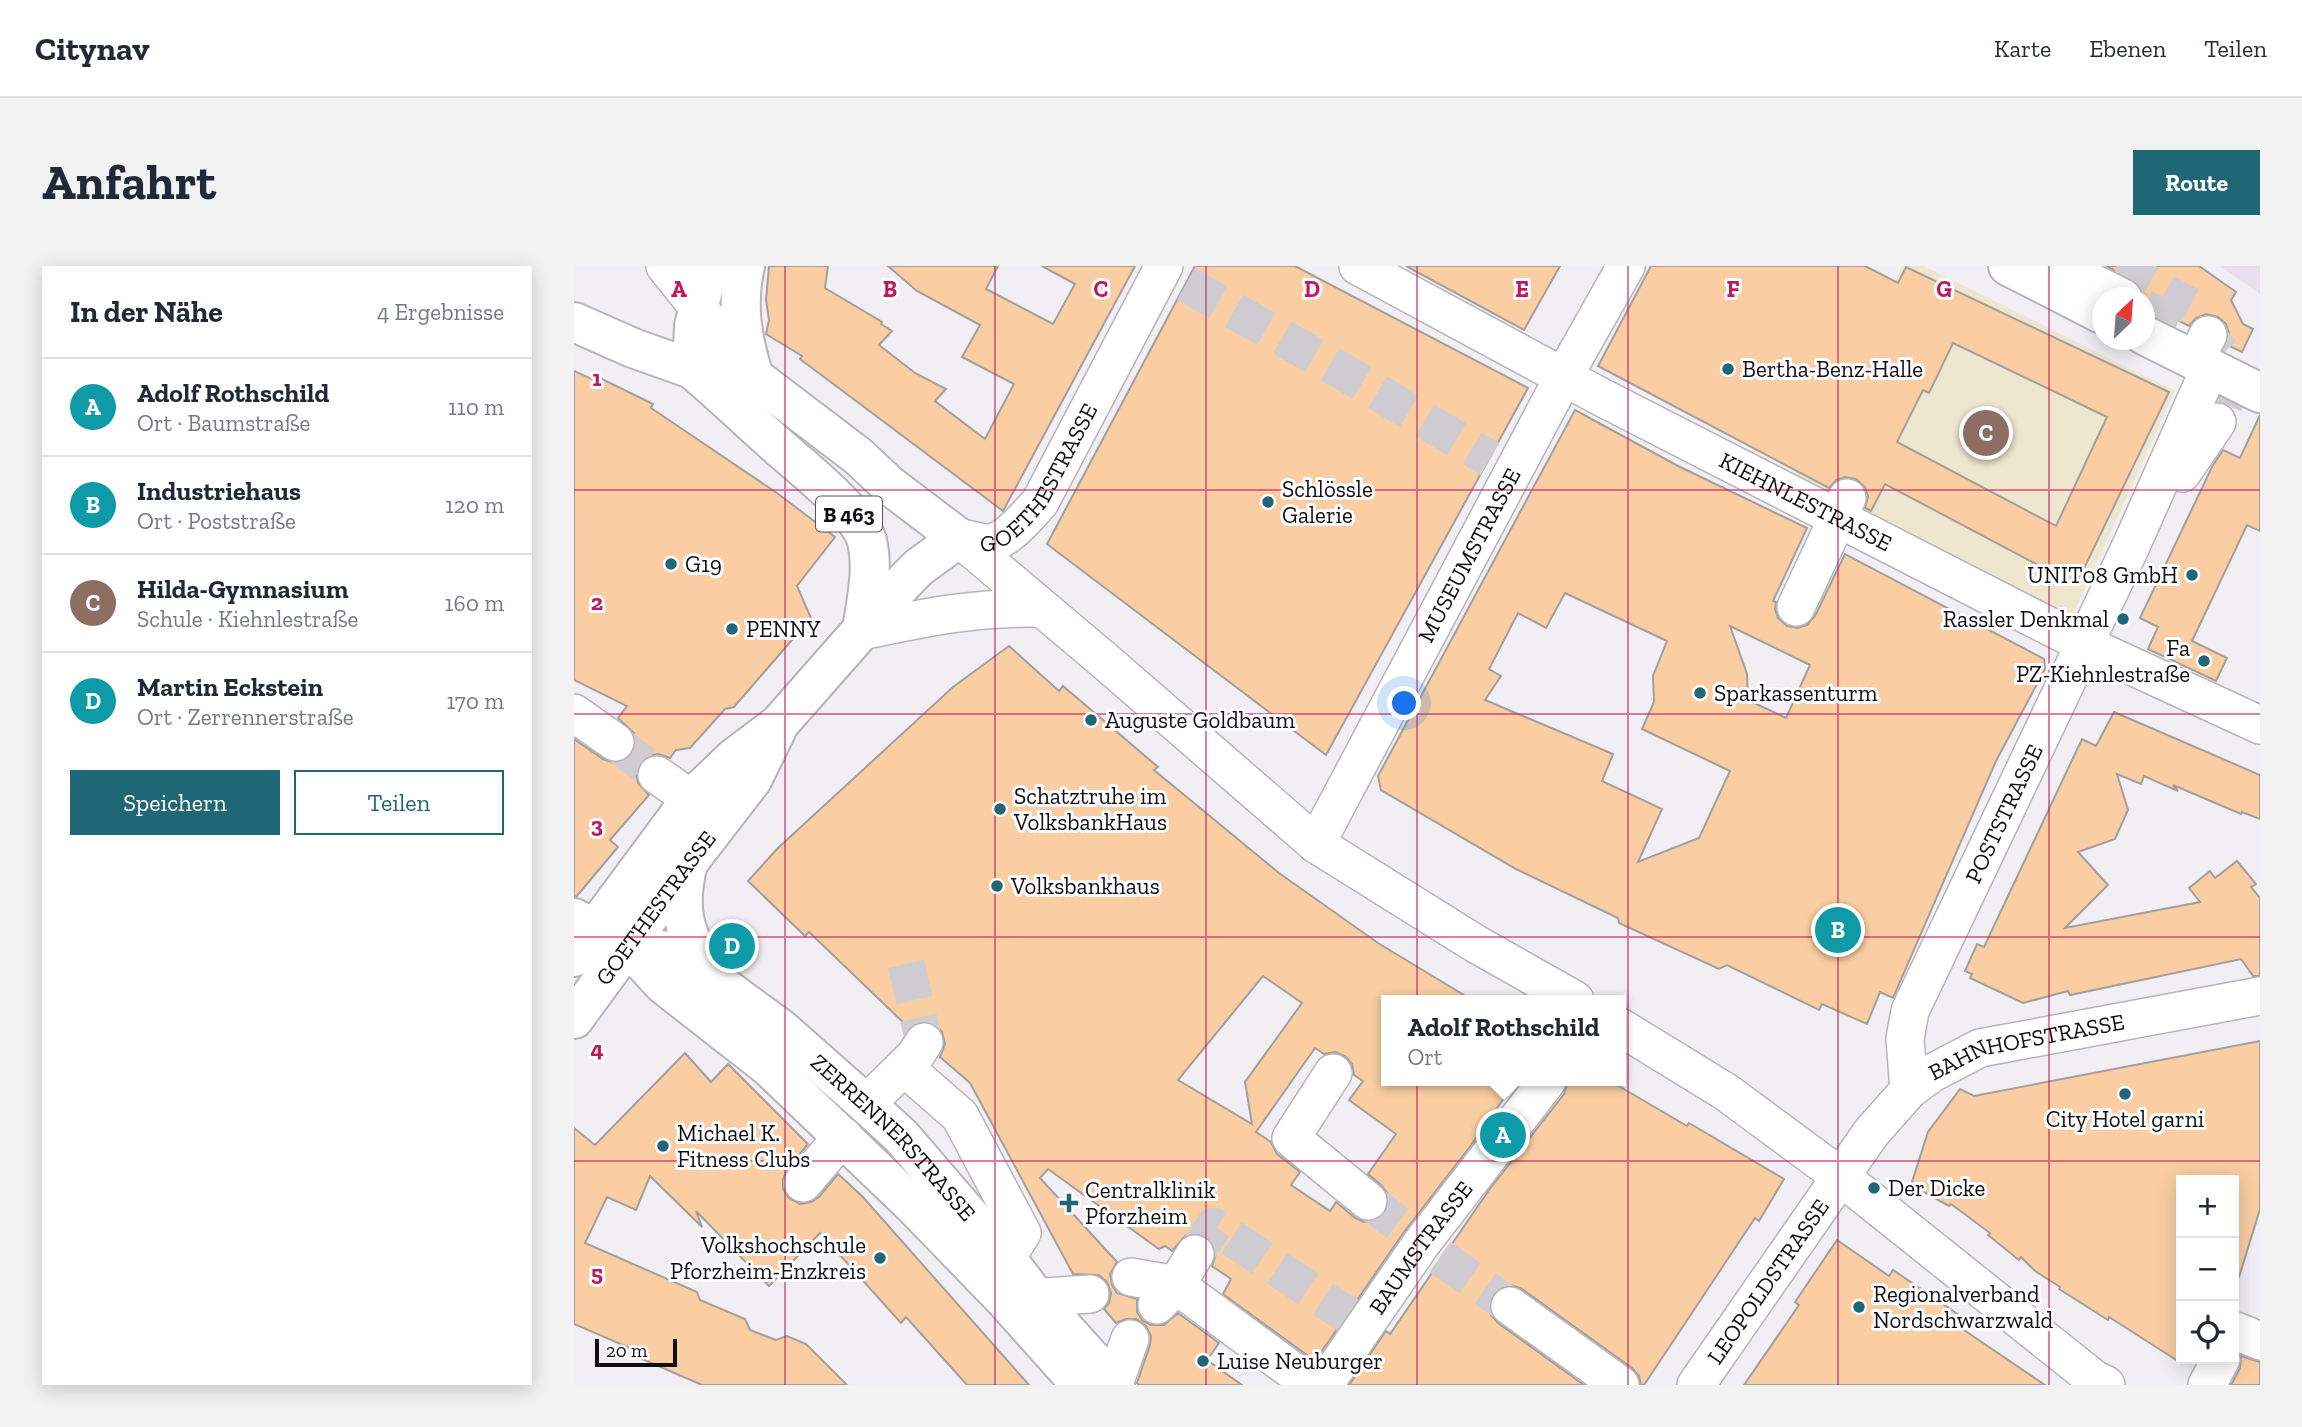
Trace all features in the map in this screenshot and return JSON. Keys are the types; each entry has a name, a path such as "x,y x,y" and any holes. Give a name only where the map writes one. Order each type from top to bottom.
{"main road":[{"path":"692,369 692,344 698,307 709,266"},
{"path":"574,321 633,348 692,369 754,377 744,346 740,318 741,283 745,266"},
{"path":"2008,266 2092,309"},
{"path":"2155,339 2204,355 2260,393"},
{"name":"B 463","path":"692,369 832,494 857,522 866,538 869,574 862,631"},
{"name":"B 463","path":"754,377 858,456 889,485 959,538"},
{"name":"B 463","path":"760,429 889,485"},
{"name":"GOETHESTRASSE","path":"581,935 691,799 734,758 779,724 912,575 959,538"},
{"name":"GOETHESTRASSE","path":"574,1019 752,780 779,724"},
{"path":"688,863 681,905 684,923 700,958 715,981"},
{"name":"ZERRENNERSTRASSE","path":"581,935 628,946 662,950 683,958 780,1030 901,1136 1008,1284"},
{"name":"ZERRENNERSTRASSE","path":"628,946 664,985 769,1067 913,1205 1008,1284 1103,1384"}],"street":[{"path":"665,266 754,377"},
{"name":"KIEHNLESTRASSE","path":"1358,266 1564,376 1843,508 2084,644 2260,725"},
{"name":"MUSEUMSTRASSE","path":"1316,844 1502,465 1564,376 1625,266"},
{"path":"2059,266 2101,287"},
{"name":"GOETHESTRASSE","path":"959,538 990,543 1008,534 1040,502 1170,274"},
{"name":"POSTSTRASSE","path":"1909,1090 1905,1039 1910,1011 2131,546 2204,355"},
{"name":"POSTSTRASSE","path":"2131,546 2217,422"},
{"path":"1796,607 1843,508"},
{"path":"959,538 1316,844 1476,944 1565,995"},
{"path":"862,631 959,611 997,607 1042,608"},
{"path":"657,775 691,799"},
{"name":"BAHNHOFSTRASSE","path":"1841,1177 1879,1123 1909,1090 1932,1073 1980,1048 2260,996"},
{"path":"1626,1031 1726,1092 1841,1177 2097,1383"},
{"path":"866,1104 914,1055 960,1116 1023,1233 1008,1284 1071,1297 1090,1294"},
{"path":"1333,1073 1291,1138 1368,1201"},
{"name":"BAUMSTRASSE","path":"1324,1385 1357,1322 1424,1245 1543,1086"},
{"path":"803,1183 843,1136"},
{"name":"LEOPOLDSTRASSE","path":"1696,1385 1841,1177"},
{"path":"1167,1295 1195,1254"},
{"path":"1132,1277 1167,1295 1312,1385"},
{"path":"1510,1306 1620,1385"},
{"path":"2239,1332 2260,1341"},
{"path":"1103,1384 1130,1339"},
{"path":"2207,1385 2218,1364"}],"shaded area":[{"path":"1903,266 1924,266 2175,391 2071,619 1794,475"},
{"path":"2220,266 2260,266 2260,294"}],"building":[{"path":"769,266 828,266 825,288 882,322 881,324 892,331 879,345 915,373 946,389 935,401 985,439 1014,384 962,357 980,325 917,291 888,266 998,266 986,289 1053,324 1075,284 1042,266 1135,266 1003,511 800,359 802,356 766,334 769,320 766,300"},
{"name":"Schlössle Galerie","path":"1195,266 1295,266 1528,388 1326,755 1047,544"},
{"path":"1406,266 1560,266 1524,330"},
{"path":"1651,266 1865,266 1898,283 1906,267 2169,392 2076,585 1885,484 1871,511 1865,508 1868,497 1865,487 1856,479 1845,477 1836,480 1829,488 1598,366","holes":["1953,343 2107,417 2056,526 1897,442 1923,390 1929,393"]},
{"path":"2106,266 2199,266 2236,292 2231,300 2243,324 2253,329 2242,352 2227,345 2229,333 2226,324 2218,317 2206,314 2196,318 2189,326 2155,309 2155,287 2140,287 2132,279"},
{"path":"574,371 598,382 600,378 653,404 651,408 777,493 835,537 797,586 811,618 734,707 725,709 690,748 676,750 670,758 658,754 648,756 640,762 636,772 638,783 649,795 610,840 618,847 576,897 574,739 603,759 614,763 632,755 636,743 634,733 618,718 627,706 574,680"},
{"path":"1575,410 1678,466 1807,528 1773,601 1776,602 1778,618 1787,626 1798,628 1807,625 1815,616 1845,554 2044,659 2045,669 1996,761 1893,998 1880,992 1867,1024 1822,1004 1819,1010 1727,965 1719,969 1619,923 1618,918 1516,869 1381,790 1378,776","holes":["1565,593 1667,641 1653,676 1654,702 1642,729 1730,771 1699,838 1638,862 1662,809 1602,781 1613,754 1485,700 1501,676 1489,669 1518,613 1546,628","1730,626 1810,665 1786,718 1748,700 1747,674"]},
{"name":"UNIT08 GmbH","path":"2260,415 2260,531 2247,525 2192,641 2227,658 2216,681 2148,649 2158,627 2140,618 2212,467 2223,450 2240,458"},
{"path":"1009,646 1059,691 1063,686 1158,767 1154,770 1279,873 1378,943 1464,995 1381,995 1381,1086 1513,1086 1404,1232 1315,1361 1223,1294 1231,1279 1212,1266 1216,1254 1214,1245 1207,1237 1196,1233 1186,1235 1172,1251 1165,1246 1159,1249 1048,1169 1040,1178 1117,1262 1110,1274 1117,1293 1137,1299 1137,1312 1142,1320 1151,1325 1164,1325 1178,1313 1219,1343 1207,1360 1242,1385 1139,1385 1137,1383 1150,1345 1151,1336 1146,1326 1136,1319 1116,1323 1104,1309 1109,1303 1111,1293 1107,1282 1099,1275 1073,1274 970,1083 940,1057 945,1044 942,1032 936,1025 926,1021 915,1023 909,1028 809,932 805,936 748,881 778,848 953,687","holes":["1263,976 1302,1003 1245,1082 1252,1124 1178,1080","1315,1048 1324,1054 1335,1052 1345,1056 1352,1064 1354,1075 1363,1081 1349,1100 1396,1134 1368,1174 1388,1194 1389,1204 1385,1214 1375,1221 1364,1222 1355,1218 1336,1202 1330,1211 1291,1185 1300,1172 1277,1154 1271,1142 1256,1132"]},
{"path":"2114,712 2260,775 2260,819 2242,812 2241,814 2173,785 2178,791 2144,776 2141,784 2117,774 2128,810 2115,839 2078,852 2108,885 2065,928 2200,902 2189,888 2210,871 2215,878 2237,861 2256,884 2251,887 2260,898 2260,976 2253,976 2241,959 2070,995 2068,991 2023,1003 1970,978 1972,974 1965,971 1977,944 1984,947 2082,739 2096,746"},
{"path":"2260,1041 2260,1209 2239,1277 2239,1175 2176,1175 2176,1360 2059,1289 2060,1287 2035,1271 2021,1257 2019,1260 1988,1235 1990,1233 1951,1204 1949,1206 1911,1185 1928,1132 1960,1089 1974,1096"},
{"path":"685,1053 711,1082 728,1064 808,1144 787,1169 783,1179 783,1189 789,1198 800,1204 811,1202 819,1197 838,1174 862,1196 1029,1385 967,1385 906,1317 901,1323 820,1233 769,1286 696,1211 702,1227 650,1176 636,1210 607,1197 585,1243 697,1292 700,1300 745,1319 750,1330 776,1340 787,1336 806,1344 847,1385 702,1385 642,1359 644,1354 574,1324 574,1128 595,1145"},
{"path":"1566,1086 1619,1086 1687,1126 1689,1123 1784,1179 1759,1221 1755,1218 1644,1385 1641,1385 1639,1376 1632,1368 1522,1289 1511,1285 1501,1287 1493,1294 1489,1305 1491,1315 1498,1323 1584,1385 1349,1385 1386,1331 1390,1334 1489,1190 1564,1094"},
{"path":"1837,1240 1889,1276 1893,1270 1959,1315 1955,1324 2045,1385 1744,1385 1799,1305 1795,1302"},
{"path":"2241,1356 2260,1362 2260,1385 2231,1385 2240,1368"}],"tunnel":[{"path":"2117,266 2190,306"},
{"path":"1186,284 1347,374 1490,459"},
{"path":"2155,314 2212,342 2231,362 2230,389 2217,422"},
{"path":"615,742 657,775"},
{"path":"906,964 924,1042"},
{"path":"1368,1201 1412,1234"},
{"path":"1195,1254 1214,1226 1352,1318"},
{"path":"1440,1257 1510,1306"}],"place":[{"name":"Bertha-Benz-Halle","path":"1728,369"},
{"name":"Hilda-Gymnasium","path":"1986,433"},
{"name":"Schlössle Galerie","path":"1268,502"},
{"name":"G19","path":"671,564"},
{"name":"UNIT08 GmbH","path":"2192,575"},
{"name":"Rassler Denkmal","path":"2123,619"},
{"name":"PENNY","path":"732,629"},
{"name":"Fa PZ-Kiehnlestraße","path":"2204,661"},
{"name":"Sparkassenturm","path":"1700,693"},
{"name":"Auguste Goldbaum","path":"1091,720"},
{"name":"Schatztruhe im VolksbankHaus","path":"1000,809"},
{"name":"Volksbankhaus","path":"997,886"},
{"name":"Industriehaus","path":"1838,930"},
{"name":"Martin Eckstein","path":"732,946"},
{"name":"City Hotel garni","path":"2125,1094"},
{"name":"Adolf Rothschild","path":"1503,1135"},
{"name":"Michael K. Fitness Clubs","path":"663,1146"},
{"name":"Der Dicke","path":"1874,1188"},
{"name":"Centralklinik Pforzheim","path":"1069,1203"},
{"name":"Volkshochschule Pforzheim-Enzkreis","path":"880,1258"},
{"name":"Regionalverband Nordschwarzwald","path":"1859,1307"},
{"name":"Luise Neuburger","path":"1203,1361"}]}
